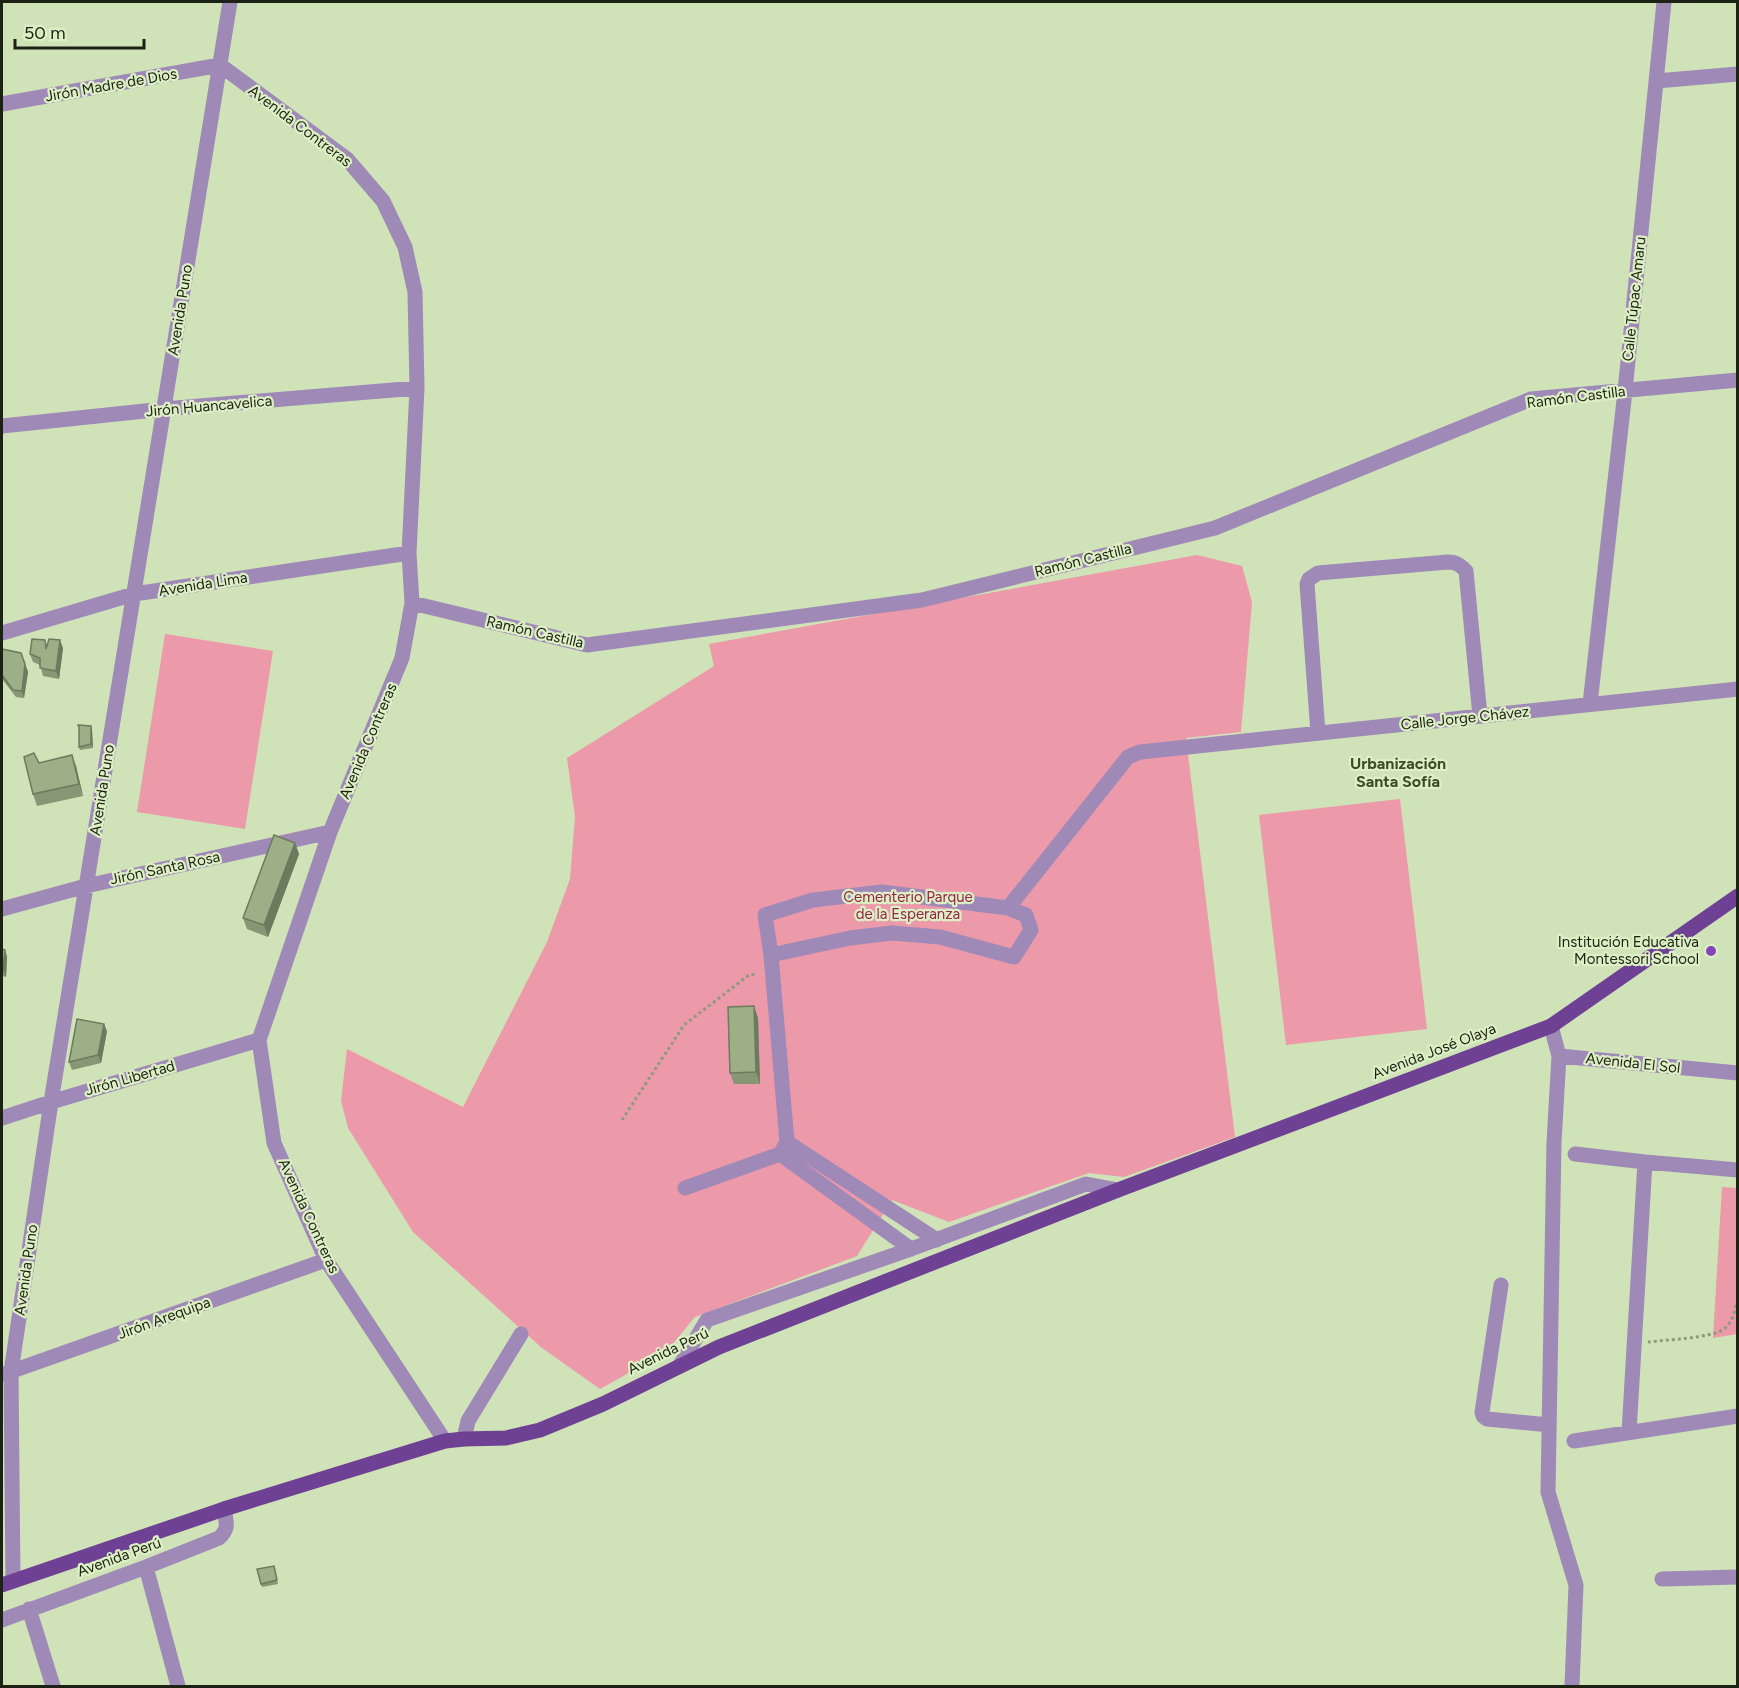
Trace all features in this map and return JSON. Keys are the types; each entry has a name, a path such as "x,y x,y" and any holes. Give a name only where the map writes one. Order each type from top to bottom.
{"main road":[{"name":"Avenida José Olaya","path":"1118,1190 1551,1026 1737,896"},
{"name":"Avenida Perú","path":"7,1583 224,1509 445,1441 506,1438 540,1430 603,1404 719,1347 1118,1190"}],"street":[{"name":"Avenida Puno","path":"7,1583 6,1374 230,2"},
{"name":"Calle Túpac Amaru","path":"1590,704 1625,391 1664,2"},
{"name":"Jirón Madre de Dios","path":"2,104 220,65"},
{"name":"Avenida Contreras","path":"220,65 348,159 383,201 405,247 416,292 417,388 409,553 412,603 402,658 330,832 259,1040 274,1143 326,1260 445,1441"},
{"path":"1656,81 1737,74"},
{"name":"Ramón Castilla","path":"412,603 587,645 921,600 1215,528 1531,399 1737,380"},
{"name":"Jirón Huancavelica","path":"2,426 164,409 417,388"},
{"name":"Avenida Lima","path":"2,633 134,594 409,553"},
{"path":"1318,733 1307,584 1308,579 1318,573 1448,562 1460,565 1466,571 1480,716"},
{"name":"Calle Jorge Chávez","path":"1008,908 1128,757 1140,752 1737,689"},
{"name":"Jirón Santa Rosa","path":"2,909 86,886 330,832"},
{"path":"771,955 850,938 892,933 940,937 1014,957 1031,930 1026,915 1008,908 882,892 813,900 765,915 771,955 783,1148 911,1249"},
{"path":"1551,1026 1559,1056 1554,1142 1548,1492 1576,1585 1572,1686"},
{"name":"Jirón Libertad","path":"2,1118 259,1040"},
{"name":"Avenida El Sol","path":"1559,1056 1737,1073"},
{"path":"684,1188 783,1148"},
{"path":"783,1148 937,1240"},
{"path":"1575,1154 1737,1170"},
{"path":"1629,1432 1645,1162"},
{"path":"681,1365 707,1320 937,1240 1086,1184 1118,1190"},
{"name":"Jirón Arequipa","path":"6,1374 326,1260"},
{"path":"1501,1285 1483,1416 1487,1419 1549,1425"},
{"path":"464,1439 468,1420 520,1334"},
{"path":"1574,1441 1737,1416"},
{"name":"Avenida Perú","path":"2,1620 219,1538 225,1532 227,1525 224,1509"},
{"path":"146,1567 178,1686"},
{"path":"1662,1579 1737,1577"},
{"path":"29,1610 53,1686"}],"path":[{"path":"622,1120 684,1025 749,975 772,972"},
{"path":"1634,1344 1710,1335 1724,1329 1733,1318 1737,1298"}],"green space":[{"name":"Cementerio Parque de la Esperanza","path":"1197,555 1242,566 1252,602 1241,732 1186,738 1235,1137 1124,1177 1089,1173 949,1222 892,1200 857,1256 695,1317 666,1352 600,1389 542,1348 413,1232 348,1128 341,1101 347,1049 463,1107 547,942 570,879 575,817 567,758 714,666 709,644"},
{"path":"165,634 273,651 245,829 137,812"},
{"path":"1400,799 1427,1029 1286,1045 1259,815"},
{"path":"1722,1187 1737,1188 1737,1334 1713,1338"}],"building":[{"path":"32,639 45,640 46,649 49,639 60,640 56,671 40,668 40,658 30,654"},
{"path":"2,649 21,653 25,664 22,691 13,690 2,675"},
{"path":"78,725 91,726 91,744 79,747"},
{"path":"34,753 39,763 72,755 79,784 33,794 24,757"},
{"path":"274,835 295,843 264,925 243,918"},
{"path":"2,949 5,950 3,969 2,969"},
{"path":"754,1006 756,1072 730,1073 728,1007"},
{"path":"77,1019 104,1024 98,1055 69,1062"},
{"path":"274,1566 277,1580 261,1584 257,1569"}],"place":[{"name":"Institución Educativa Montessori School","path":"1711,951"}],"district":[{"name":"Urbanización Santa Sofía","path":"1398,772"}]}
